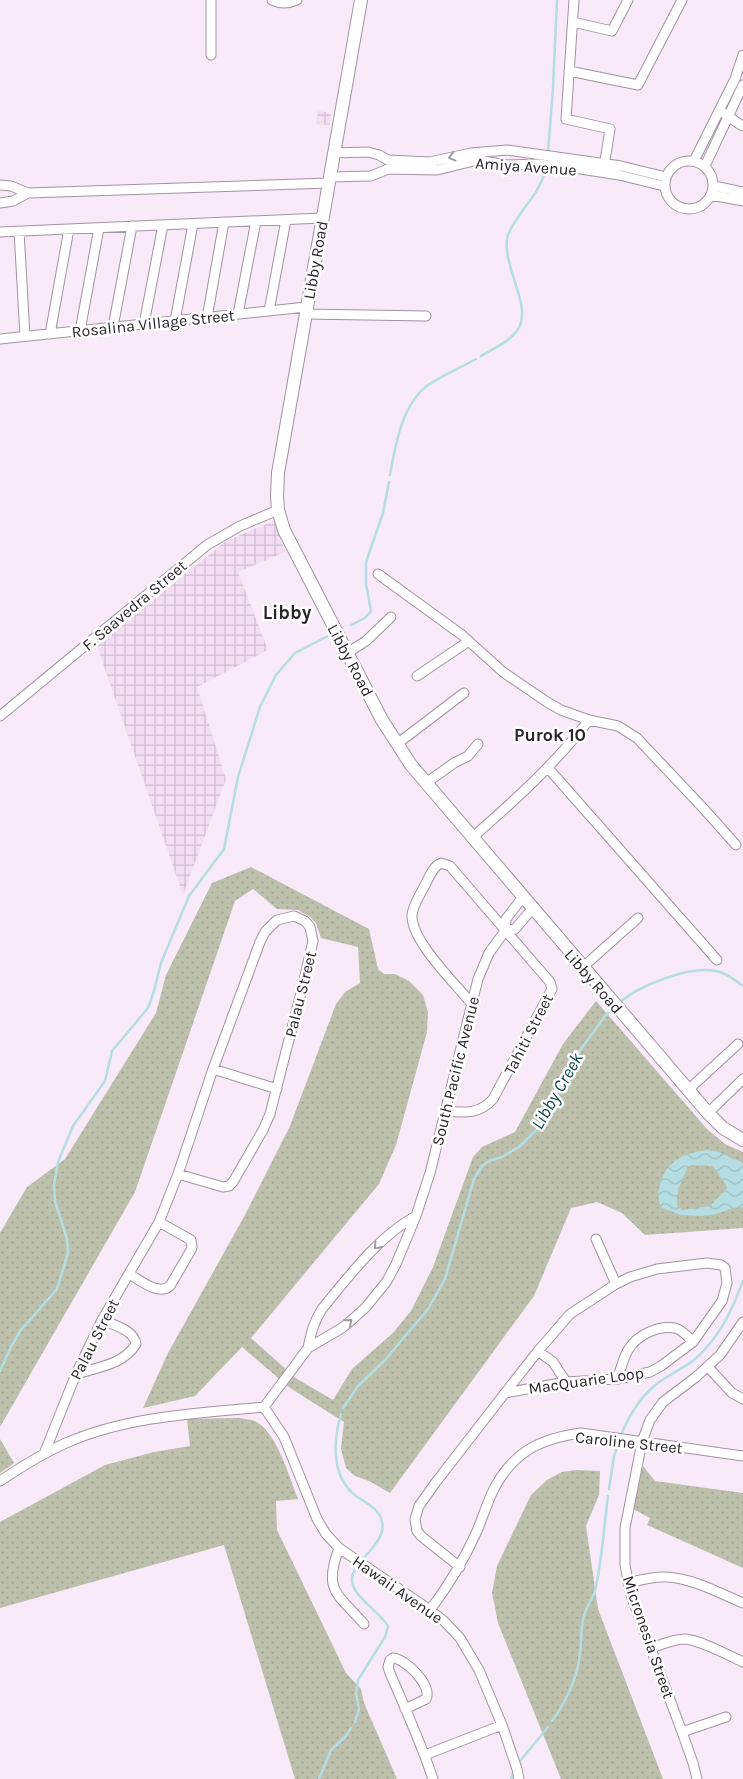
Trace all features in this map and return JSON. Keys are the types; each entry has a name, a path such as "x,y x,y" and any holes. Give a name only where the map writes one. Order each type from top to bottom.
{"main road":[{"name":"Libby Road","path":"360,0 305,311 277,483 278,510 288,538 347,653 397,744 426,783 708,1113 723,1128 743,1140"}],"street":[{"path":"211,0 211,55"},
{"path":"272,0 278,3 290,3 297,0"},
{"path":"574,0 566,118 610,129 603,168"},
{"path":"573,22 612,31 628,0"},
{"path":"569,70 638,85 682,0"},
{"path":"694,161 743,55"},
{"path":"705,166 721,133 735,118 743,85"},
{"path":"718,111 735,118 737,123 743,126"},
{"path":"710,128 721,133"},
{"path":"702,144 713,150"},
{"name":"Amiya Avenue","path":"28,193 329,180 371,176 388,165 430,162 471,153 506,150 665,181"},
{"name":"Amiya Avenue","path":"334,153 368,152 378,155 388,165 437,170 478,160 506,166 538,164 603,168"},
{"path":"682,161 694,161 705,166 712,175 712,190 708,200 699,207 688,210 676,206 665,192 665,181 668,171 682,161"},
{"path":"0,186 11,186 28,193"},
{"path":"712,190 743,192"},
{"path":"712,190 743,201"},
{"path":"0,203 13,201 28,193"},
{"path":"0,232 322,218"},
{"path":"269,311 286,220"},
{"path":"238,314 256,221"},
{"path":"207,318 224,222"},
{"path":"175,321 193,224"},
{"path":"144,324 163,225"},
{"path":"113,327 132,226"},
{"path":"80,331 99,228"},
{"path":"50,334 69,229"},
{"path":"19,231 25,336"},
{"name":"Rosalina Village Street","path":"0,339 269,311 426,316"},
{"name":"F. Saavedra Street","path":"0,716 207,545 240,526 278,510"},
{"path":"378,574 469,641 503,672 547,702 561,710 588,720 618,726 637,738 736,846"},
{"path":"347,653 366,641 391,617"},
{"path":"417,676 469,641"},
{"path":"397,744 464,693"},
{"path":"473,837 522,794 548,768 588,720"},
{"path":"426,783 454,763 468,756 478,744"},
{"path":"548,768 718,960"},
{"name":"Tahiti Street","path":"446,1111 465,1113 476,1111 486,1107 493,1099 551,991 550,982 450,866 441,862 437,865 413,909 413,922 424,946 471,1003"},
{"name":"South Pacific Avenue","path":"308,1348 342,1328 366,1307 387,1280 396,1264 416,1216 430,1173 471,1003 483,964 505,931 506,919 523,897"},
{"name":"South Pacific Avenue","path":"505,931 515,929 533,908"},
{"name":"Palau Street","path":"44,1454 76,1374 102,1320 159,1222 178,1174 213,1069 265,932 276,920 294,916 300,918 310,926 313,940 277,1089 266,1123 231,1184 226,1187 178,1174"},
{"path":"582,967 638,918"},
{"path":"688,1090 738,1044"},
{"path":"213,1069 277,1089"},
{"path":"708,1113 743,1079"},
{"name":"South Pacific Avenue","path":"264,1407 308,1348 314,1324 322,1309 386,1236 404,1222 416,1216"},
{"path":"129,1274 158,1290 164,1290 170,1286 191,1250 192,1243 188,1238 159,1222"},
{"path":"596,1239 616,1284"},
{"name":"MacQuarie Loop","path":"460,1567 421,1536 416,1525 416,1513 424,1498 504,1394 570,1314 630,1277 657,1269 707,1264 721,1265 725,1268 726,1293 722,1301 693,1342 661,1366 650,1372 617,1379 566,1382 504,1394"},
{"path":"76,1374 119,1361 130,1353 136,1344 135,1338 131,1334 102,1320"},
{"name":"Micronesia Street","path":"697,1779 628,1583 624,1548 625,1528 642,1442 650,1420 663,1402 708,1367 725,1349 743,1322"},
{"path":"617,1379 628,1350 642,1336 660,1329 676,1328 684,1332 693,1342"},
{"path":"538,1351 552,1362 566,1382"},
{"path":"708,1367 732,1393 743,1399"},
{"path":"0,1481 67,1442 100,1431 168,1416 264,1407"},
{"name":"Hawaii Avenue","path":"264,1407 284,1437 317,1519 326,1534 339,1548 430,1610 444,1621 460,1638 479,1670 502,1725 518,1769 519,1779"},
{"name":"Caroline Street","path":"430,1610 460,1567 504,1470 533,1446 557,1436 581,1433 743,1456"},
{"path":"339,1548 331,1572 332,1586 364,1624"},
{"path":"628,1583 650,1578 668,1577 686,1580 743,1603"},
{"path":"651,1648 684,1639 694,1641 743,1662"},
{"path":"405,1709 426,1699 428,1690 424,1683 404,1662 393,1658 388,1663 388,1667 405,1709 425,1755 433,1779"},
{"path":"682,1732 726,1716"},
{"path":"425,1755 502,1725"}],"shaded area":[{"path":"318,111 331,113 330,125 316,124"},
{"path":"274,521 285,552 238,572 268,650 197,687 226,779 183,895 97,646 226,541"},
{"path":"251,867 369,929 378,969 384,974 395,974 409,981 423,995 428,1012 427,1032 396,1145 379,1184 251,1338 297,1379 333,1400 352,1369 393,1333 411,1311 433,1267 473,1157 482,1147 515,1132 563,1044 596,1001 707,1129 725,1144 743,1152 743,1228 645,1235 622,1213 597,1202 571,1208 534,1296 390,1493 369,1481 355,1476 346,1468 341,1449 344,1422 290,1388 242,1347 195,1396 143,1408 168,1353 245,1215 290,1126 336,1004 345,992 360,983 358,947 321,938 316,923 310,917 298,910 277,909 253,889 235,901 135,1192 0,1427 0,1233 27,1187 65,1159 156,1013 166,975 212,883"},
{"path":"239,1418 255,1421 263,1427 270,1435 281,1456 298,1499 276,1501 277,1530 346,1673 361,1689 364,1703 397,1779 295,1779 224,1545 0,1608 0,1522 105,1465 154,1452 190,1446 187,1419"},
{"path":"0,1439 14,1463 0,1473"},
{"path":"643,1466 655,1481 743,1493 743,1568 647,1525 650,1518 633,1509"},
{"path":"577,1470 600,1471 599,1495 586,1526 598,1609 663,1779 561,1779 498,1623 492,1593 497,1566 531,1495 547,1480 562,1472"}],"water":[{"path":"698,1151 719,1152 743,1163 743,1207 703,1216 681,1215 662,1208 658,1197 661,1180 665,1172 676,1160","holes":["691,1165 713,1166 727,1188 710,1206 682,1210 677,1205 678,1189 688,1167"]}],"waterway":[{"path":"548,152 557,0"},
{"path":"481,356 509,339 520,325 522,308 508,258 507,239 512,227 538,189 545,172"},
{"path":"390,475 401,426 419,393 434,381 476,359"},
{"path":"351,625 365,618 371,611 366,584 366,562 383,513 389,482"},
{"path":"0,1371 21,1330 57,1289 68,1253 67,1239 55,1201 54,1185 58,1162 73,1126 105,1081 112,1051 148,1008 161,963 189,896 224,849 238,777 260,707 276,675 295,653 328,636"},
{"name":"Libby Creek","path":"620,1002 652,983 692,971 720,972 743,986"},
{"name":"Libby Creek","path":"343,1408 358,1386 385,1360 428,1309 445,1279 474,1179 482,1166 519,1147 536,1130 581,1049 613,1008"},
{"path":"621,1435 634,1409 643,1397 658,1383 704,1351 718,1333 743,1281"},
{"name":"Libby Creek","path":"341,1414 336,1436 338,1469 348,1488 376,1510 382,1522 380,1537 354,1571 353,1584 360,1597 388,1626 385,1637 358,1680 356,1693 359,1709 355,1722"},
{"path":"609,1489 614,1456 618,1444"},
{"path":"552,1721 562,1706 577,1671 583,1621 595,1591 597,1580 608,1496"},
{"path":"520,1761 548,1727"},
{"name":"Libby Creek","path":"319,1779 331,1750 345,1737 351,1728"},
{"path":"511,1779 513,1773"}],"district":[{"name":"Libby","path":"287,612"},
{"name":"Purok 10","path":"550,735"}]}
